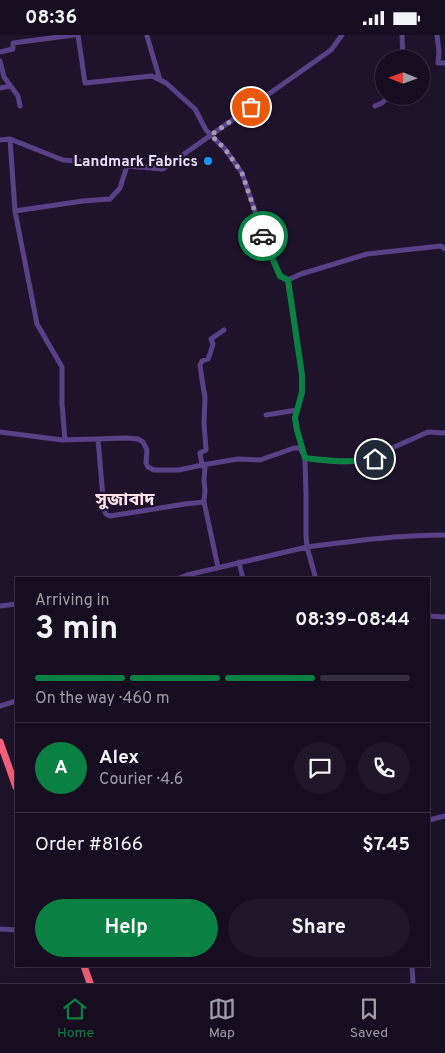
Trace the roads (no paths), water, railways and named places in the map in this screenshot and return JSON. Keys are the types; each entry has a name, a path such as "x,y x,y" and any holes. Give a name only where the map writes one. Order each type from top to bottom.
{"highway":[{"path":"0,742 15,784"},
{"path":"84,967 90,983"}],"street":[{"path":"0,53 14,49 13,43 74,35"},
{"path":"78,35 85,83 152,76 166,83 195,109 211,135 225,149 242,173 270,255 280,276 288,280"},
{"path":"0,140 10,139 63,160 163,169 332,50 342,35"},
{"path":"402,35 403,50"},
{"path":"437,35 438,63 445,63"},
{"path":"147,36 160,80"},
{"path":"0,61 4,77 18,96 20,106"},
{"path":"0,88 10,86"},
{"path":"10,139 15,211 37,323 62,367 65,440"},
{"path":"15,211 110,199 120,188 127,166"},
{"path":"288,280 301,274 367,254 441,246 445,249"},
{"path":"288,280 302,375 302,392 295,418 305,458 306,534 316,577"},
{"path":"218,567 204,502 205,468 202,465 200,453 206,450 205,397 200,365 202,361 208,359 213,344 211,339 224,330"},
{"path":"266,415 297,410"},
{"path":"0,432 65,440 138,439 143,442 147,451 146,463 148,467 154,470 179,470 238,459 260,459 294,447 300,448 305,458"},
{"path":"305,458 340,462 375,459 428,432 445,433"},
{"path":"98,439 104,510 107,515 204,502"},
{"path":"182,577 308,547 374,538 445,535"},
{"path":"240,562 243,577"},
{"path":"0,606 15,604"},
{"path":"430,616 445,617"},
{"path":"0,706 15,701"},
{"path":"430,820 445,816"},
{"path":"0,929 15,930"},
{"path":"412,967 413,983"}],"place":[{"name":"Landmark Fabrics","path":"208,161"}],"district":[{"name":"সুজাবাদ","path":"125,499"}]}
